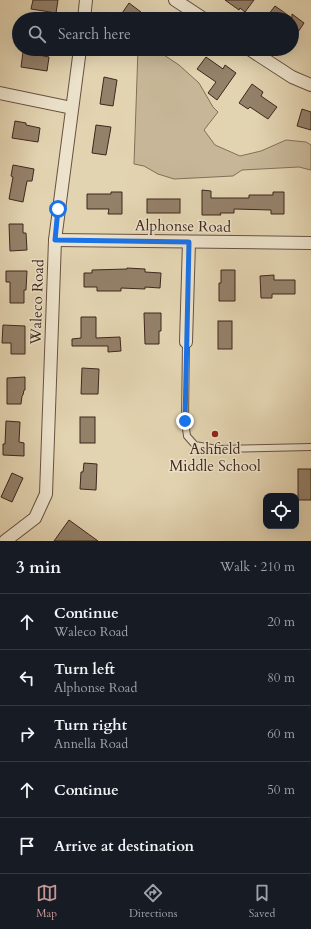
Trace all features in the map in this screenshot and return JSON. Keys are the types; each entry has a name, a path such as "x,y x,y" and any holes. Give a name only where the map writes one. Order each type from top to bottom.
{"street":[{"path":"85,12 86,0"},
{"path":"175,0 193,12"},
{"name":"Waleco Road","path":"5,541 35,518 46,494 55,240 79,56"},
{"path":"260,56 292,77 311,85"},
{"path":"0,93 72,108"},
{"name":"Alphonse Road","path":"55,240 311,243"},
{"path":"186,342 189,242"}],"lane":[{"path":"186,342 185,421 187,436 195,445 217,449 311,447"}],"shaded area":[{"path":"138,56 166,56 179,65 199,83 213,107 218,112 204,130 215,145 240,156 261,151 286,140 306,142 311,145 311,170 299,167 242,170 233,176 174,179 158,174 144,166 134,164"}],"building":[{"path":"33,0 58,0 56,12 31,9"},
{"path":"225,0 254,0 245,12 240,8 239,10"},
{"path":"129,3 141,12 123,12"},
{"path":"275,6 284,12 270,12"},
{"path":"299,19 304,23 299,30"},
{"path":"22,56 49,57 47,71 21,67"},
{"path":"206,57 223,69 225,65 236,73 217,100 208,93 216,82 197,69"},
{"path":"104,77 117,80 113,106 100,104"},
{"path":"252,84 263,92 261,96 277,107 268,119 250,107 248,109 239,103"},
{"path":"302,109 311,112 311,130 297,126"},
{"path":"15,121 40,128 38,142 12,138"},
{"path":"96,125 111,127 106,155 92,153"},
{"path":"13,165 34,169 32,181 27,181 23,202 9,199 13,177 11,176"},
{"path":"202,190 211,191 211,198 249,198 249,195 273,195 273,192 284,192 284,214 271,214 271,210 234,209 234,213 202,215"},
{"path":"111,192 122,192 122,214 108,214 109,209 87,209 87,194 111,194"},
{"path":"147,199 180,199 180,213 147,213"},
{"path":"9,224 23,224 23,233 26,233 27,250 10,251"},
{"path":"127,268 145,269 145,272 161,273 160,288 121,288 121,291 97,291 97,287 84,287 84,273 92,273 92,270"},
{"path":"221,270 235,270 235,301 219,301"},
{"path":"6,271 27,271 26,290 24,290 24,303 10,303 10,282 6,282"},
{"path":"274,275 274,280 295,280 295,294 272,294 272,298 261,298 260,276"},
{"path":"144,313 161,313 159,344 145,344"},
{"path":"81,317 96,317 96,338 120,337 121,351 108,352 108,346 72,346 72,339 81,338"},
{"path":"218,321 232,321 232,349 218,349"},
{"path":"3,325 25,326 25,354 11,354 11,343 2,343"},
{"path":"82,368 99,369 98,394 81,394"},
{"path":"25,377 25,390 22,396 21,404 7,404 7,378"},
{"path":"80,417 95,417 95,443 80,443"},
{"path":"6,421 20,422 19,442 24,443 24,456 3,455"},
{"path":"84,463 97,464 96,490 80,489 81,472 83,472"},
{"path":"298,469 311,469 311,500 299,500"},
{"path":"12,473 23,478 12,502 1,497"},
{"path":"69,520 98,541 54,541"}],"place":[{"name":"Ashfield Middle School","path":"215,434"}],"route":[{"path":"58,209 55,240 189,242 185,421"}]}
